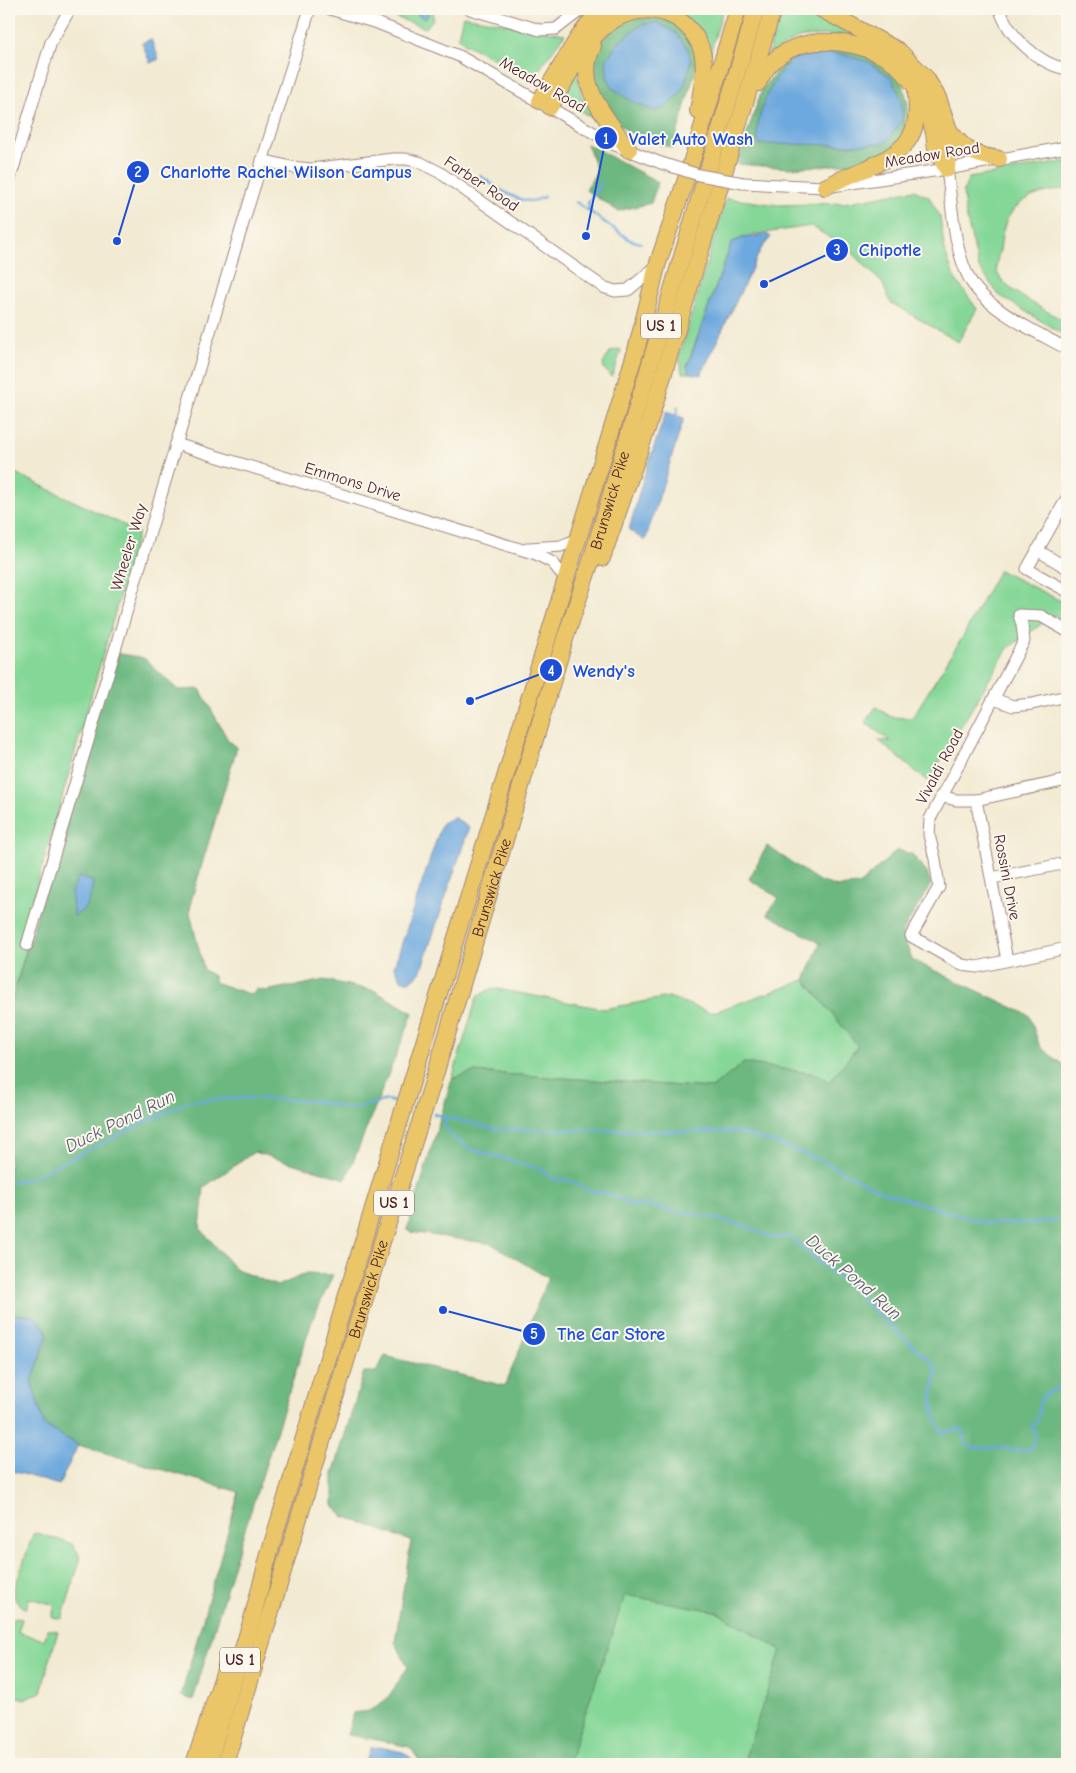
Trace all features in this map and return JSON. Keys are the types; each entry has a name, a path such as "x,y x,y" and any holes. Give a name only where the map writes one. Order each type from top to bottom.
{"highway":[{"path":"545,104 550,82 578,38 590,22 608,9"},
{"name":"Brunswick Pike","path":"208,1764 252,1619 269,1554 637,347 657,266 689,170 738,9"},
{"name":"Brunswick Pike","path":"225,1764 381,1245 435,1076 564,642 594,551 756,9"},
{"path":"564,642 597,572 639,452 773,9"},
{"path":"821,9 899,51 926,78 938,98 949,130 962,146 979,156 998,159"},
{"path":"545,104 584,49 602,29 615,19 627,13 643,10 674,15 700,44 704,63 689,170"},
{"path":"602,29 587,62 590,89 596,105 629,150"},
{"path":"739,124 762,74 772,61 782,53 800,45 817,42 833,41 852,44 888,59 903,71 922,96 930,116 937,152 947,169"},
{"path":"825,187 881,162 901,150 913,132 916,120 915,87"},
{"path":"947,169 949,130"},
{"path":"194,1764 243,1615 269,1554"}],"street":[{"name":"Wheeler Way","path":"27,945 176,444 310,9"},
{"name":"Meadow Road","path":"330,9 377,23 459,56 615,145 661,164 699,175 743,183 825,187 947,169 1067,147"},
{"path":"470,9 540,30 556,29 582,9"},
{"path":"1000,9 1015,34 1035,56 1067,69"},
{"path":"9,182 51,42 65,11"},
{"name":"Farber Road","path":"262,160 304,169 393,159 419,162 439,172 603,287 615,292 628,290 657,266"},
{"path":"947,169 960,255 969,279 1001,312 1067,349"},
{"name":"Emmons Drive","path":"176,444 536,554 553,563 566,580"},
{"path":"1067,498 1026,568 1067,591"},
{"name":"Emmons Drive","path":"520,549 561,546 578,539"},
{"path":"1036,550 1067,568"},
{"name":"Vivaldi Road","path":"1007,960 977,967 962,965 911,936 939,888 936,859 929,835 930,819 1024,641 1019,615 1041,616 1067,631"},
{"path":"994,699 1012,706 1032,704 1067,696"},
{"path":"941,796 956,800 976,800 1067,780"},
{"name":"Rossini Drive","path":"976,800 1007,960"},
{"path":"992,878 1067,863"},
{"path":"1007,960 1067,948"}],"green space":[{"path":"372,9 409,9 425,19 429,14 420,9 432,9 434,11 433,19 426,28"},
{"path":"675,9 723,9 708,61"},
{"path":"780,9 814,9 855,36 823,35 798,38 768,55"},
{"path":"463,16 565,34 533,78 465,44 458,36"},
{"path":"622,18 670,18 691,37 697,64 673,148 636,137 614,121 593,84 591,61 603,32","holes":["657,22 676,33 691,62 684,87 617,44 634,30"]},
{"path":"810,46 857,51 887,67 902,82 908,104 904,133 887,154 850,164 789,168 737,164 762,89 787,59","holes":["789,63 851,145 759,143"]},
{"path":"578,69 581,95 595,120 562,99"},
{"path":"587,144 658,182 651,203 618,211 586,190 597,171"},
{"path":"1067,161 1067,188 1034,196 1018,205 1011,213 1002,235 996,265 997,272 1006,285 1022,297 1067,323 1067,337 999,295 979,268 966,216 963,192 969,178"},
{"path":"914,190 929,197 940,217 945,252 954,277 977,309 958,342 890,302 883,284 851,251 811,226 750,235 732,242 687,366 690,373 682,373 679,356 726,198 778,205 844,203"},
{"path":"620,349 621,351 612,377 604,369 603,364 610,352"},
{"path":"9,470 138,532 20,944 27,946 9,1010"},
{"path":"999,570 1067,604 1067,621 1054,615 1008,648 927,781 878,740 890,741 865,722 876,707 891,717 912,718 962,638"},
{"path":"115,653 144,658 178,690 200,689 228,740 237,747 191,901 190,913 204,970 214,976 214,982 252,995 257,989 266,991 324,980 375,991 413,1013 346,1179 254,1152 204,1187 200,1228 235,1269 277,1286 306,1274 333,1275 312,1321 234,1563 193,1700 181,1696 239,1492 78,1445 44,1425 32,1382 48,1333 34,1315 9,1315 9,1010"},
{"path":"767,846 819,881 838,887 859,885 897,850 912,854 927,873 931,884 902,933 912,960 1029,1015 1040,1047 1067,1068 1067,1764 743,1764 781,1650 715,1611 625,1595 568,1764 417,1764 419,1760 410,1747 347,1735 353,1713 369,1711 387,1699 408,1667 395,1642 411,1541 343,1516 333,1505 333,1474 364,1372 376,1372 385,1356 505,1386 548,1278 492,1244 407,1230 452,1079 473,1072 712,1088 744,1063 816,1074 829,1082 858,1046 805,980 820,943 767,914 779,898 749,879"},
{"path":"805,980 859,1046 829,1082 816,1074 744,1063 712,1088 473,1072 452,1079 477,997 492,988 604,1009 669,997 711,1013"},
{"path":"37,1533 72,1544 81,1557 62,1619 52,1617 55,1605 29,1598 26,1609 16,1601 13,1593 33,1534"},
{"path":"625,1594 715,1611 782,1650 743,1764 568,1764"},
{"path":"16,1618 22,1619 18,1632 44,1640 48,1629 58,1631 41,1692 26,1699 9,1695 9,1621"}],"water":[{"path":"409,9 420,9 429,14 425,19"},
{"path":"657,22 676,33 688,49 691,62 684,87 677,97 666,107 654,111 633,102 614,89 607,77 606,61 617,44 634,30 644,24"},
{"path":"151,39 159,59 150,63 142,43"},
{"path":"819,51 844,55 868,62 891,77 902,100 902,121 885,143 851,145 759,144 757,135 761,112 777,77 783,68 793,60"},
{"path":"767,234 771,237 761,249 701,375 690,373 687,367 732,242"},
{"path":"666,412 684,418 645,541 629,530 643,479"},
{"path":"454,817 469,828 420,973 411,981 402,981 394,967 442,823"},
{"path":"78,877 93,881 86,906 74,916 71,892"},
{"path":"9,1315 34,1315 48,1333 32,1382 44,1425 78,1445 59,1485 9,1470"},
{"path":"379,1747 403,1752 415,1761 414,1764 363,1764 371,1748"}],"waterway":[{"path":"480,175 496,187 517,198 529,201 544,197"},
{"path":"590,210 588,203 601,183"},
{"path":"576,202 630,240 641,243"},
{"path":"676,417 678,407"},
{"name":"Duck Pond Run","path":"9,1183 35,1176 189,1101 244,1098 314,1101 352,1109 387,1100 394,1102"},
{"path":"434,1114 494,1129 737,1132 778,1144 822,1161 883,1192 986,1223 1036,1223 1067,1219"},
{"name":"Duck Pond Run","path":"444,1117 446,1129 454,1138 470,1149 541,1169 555,1180 568,1180 590,1191 609,1194 636,1207 644,1204 721,1220 747,1227 770,1237 788,1236 854,1291 887,1323 930,1360 937,1371 932,1398 934,1414 941,1433 960,1429 964,1433 965,1443 972,1448 1000,1448 1021,1451 1033,1448 1036,1434 1032,1428 1038,1418 1040,1400 1045,1394 1067,1384"}],"place":[{"name":"Valet Auto Wash","path":"586,236"},
{"name":"Charlotte Rachel Wilson Campus","path":"117,241"},
{"name":"Chipotle","path":"764,284"},
{"name":"Wendy's","path":"470,701"},
{"name":"The Car Store","path":"443,1310"}]}
